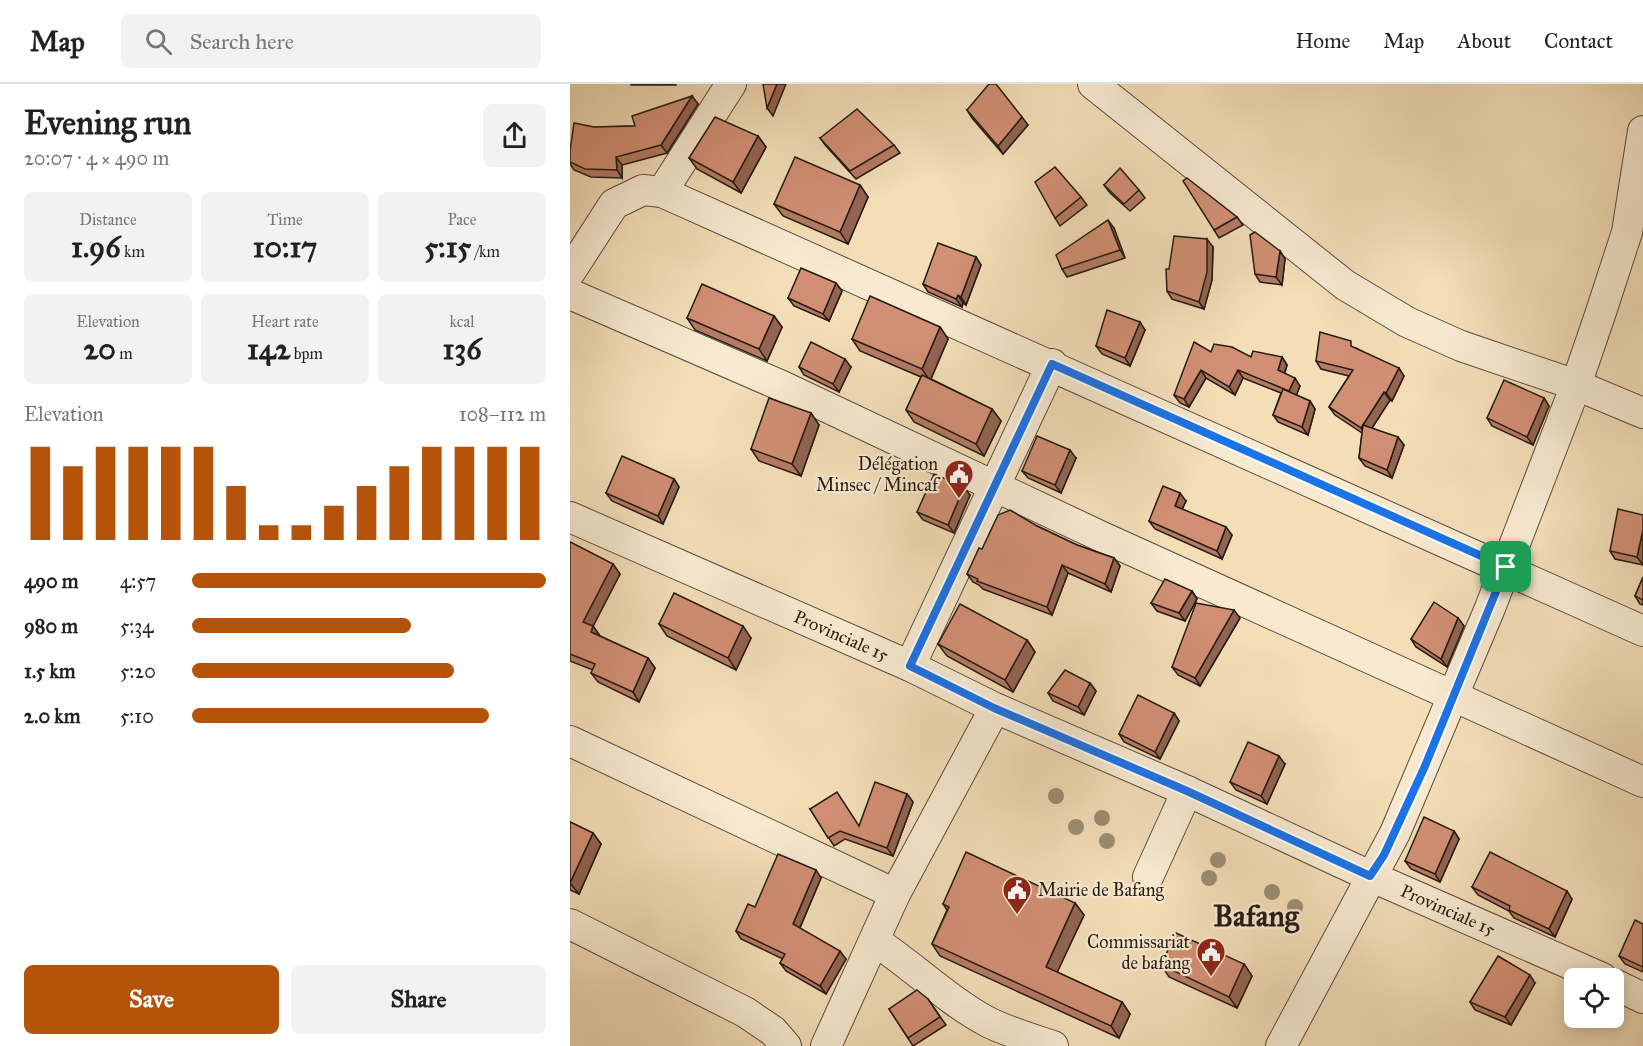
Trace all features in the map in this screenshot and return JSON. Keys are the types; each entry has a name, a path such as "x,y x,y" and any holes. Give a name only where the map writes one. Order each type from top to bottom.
{"street":[{"path":"662,192 731,84"},
{"path":"1094,84 1344,285 1407,322 1461,346 1576,385 1643,413"},
{"path":"1281,1046 1395,833 1506,567 1635,234 1643,131"},
{"path":"570,272 614,204 643,190 662,192 1506,567 1643,631"},
{"path":"570,294 782,386 993,486 1643,782"},
{"path":"910,666 1052,364"},
{"name":"Provinciale 15","path":"570,517 910,666 994,708 1187,791 1370,876 1579,968"},
{"path":"826,1046 895,894 994,708"},
{"path":"570,741 895,894"},
{"path":"1148,877 1187,791"},
{"path":"570,924 745,1012 773,1031 786,1046"},
{"path":"875,941 988,1022 1053,1046"},
{"path":"1624,989 1643,998"}],"building":[{"path":"763,84 777,84 767,108"},
{"path":"989,84 996,84 1022,117 998,146 967,110"},
{"path":"692,96 661,145 616,157 617,170 585,169 570,162 574,123 594,127 635,126 632,116"},
{"path":"857,109 894,145 850,171 820,138"},
{"path":"715,117 758,136 733,182 689,158"},
{"path":"795,157 860,185 840,232 774,204"},
{"path":"1055,167 1081,197 1055,218 1035,182"},
{"path":"1120,168 1139,190 1124,204 1104,185"},
{"path":"1187,178 1237,217 1214,230 1183,181"},
{"path":"1108,220 1120,250 1062,269 1056,255"},
{"path":"1255,232 1280,251 1276,277 1255,274 1250,235"},
{"path":"1174,236 1207,239 1207,272 1199,302 1167,291 1166,269 1169,269"},
{"path":"938,243 976,257 961,297 958,295 956,299 923,284"},
{"path":"801,268 836,283 823,314 788,298"},
{"path":"702,284 774,316 759,349 687,318"},
{"path":"870,296 940,327 922,369 852,339"},
{"path":"1107,310 1140,322 1125,358 1096,346"},
{"path":"1320,332 1351,341 1351,346 1399,368 1386,393 1384,392 1361,428 1329,407 1353,370 1316,361"},
{"path":"811,342 845,359 833,384 799,367"},
{"path":"1194,342 1211,352 1214,344 1232,347 1251,357 1253,351 1282,357 1278,370 1295,378 1289,391 1238,370 1229,387 1201,370 1184,399 1174,395"},
{"path":"922,375 992,409 976,444 906,410"},
{"path":"1504,380 1544,398 1527,437 1487,418"},
{"path":"1283,389 1310,401 1302,427 1273,415"},
{"path":"769,398 811,413 792,464 751,449"},
{"path":"1363,425 1398,437 1387,470 1359,458"},
{"path":"1037,436 1070,450 1055,485 1022,471"},
{"path":"622,456 674,479 658,516 606,493"},
{"path":"934,474 964,487 948,525 917,512"},
{"path":"1163,486 1180,493 1175,506 1226,527 1217,551 1149,521"},
{"path":"1618,509 1643,515 1643,530 1637,557 1610,551"},
{"path":"1010,510 1077,545 1114,558 1105,584 1062,565 1047,607 977,581 978,579 967,574 998,515"},
{"path":"570,542 613,564 583,622 593,626 591,632 648,658 633,692 591,673 595,664 570,654"},
{"path":"1643,577 1643,600 1635,596"},
{"path":"1165,579 1192,591 1179,613 1151,603"},
{"path":"674,593 743,626 728,658 659,624"},
{"path":"1434,602 1458,618 1441,659 1411,639"},
{"path":"1196,603 1234,610 1195,678 1172,667"},
{"path":"960,604 1027,640 1005,680 938,644"},
{"path":"1065,670 1090,683 1078,707 1048,693"},
{"path":"1138,695 1174,713 1155,752 1119,734"},
{"path":"1248,742 1279,756 1261,796 1230,782"},
{"path":"875,782 907,794 887,848 840,831 828,838 810,809 837,792 859,826"},
{"path":"1424,817 1454,831 1435,874 1405,861"},
{"path":"570,822 593,833 570,883"},
{"path":"966,852 1075,903 1046,967 1122,1002 1111,1026 932,944 949,907 943,904"},
{"path":"1490,852 1567,891 1549,929 1509,910 1510,906 1472,887"},
{"path":"778,854 816,870 793,924 840,951 820,986 780,963 785,954 736,931 748,904 755,907"},
{"path":"1635,920 1643,924 1643,967 1619,956"},
{"name":"Commissariat de bafang","path":"1176,933 1244,964 1229,997 1161,965"},
{"path":"1498,956 1530,975 1505,1017 1470,1002"},
{"path":"917,990 928,999 940,1017 908,1038 889,1009"}],"place":[{"name":"Délégation Minsec / Mincaf","path":"959,500"},
{"name":"Mairie de Bafang","path":"1017,916"},
{"name":"Commissariat de bafang","path":"1211,978"}],"district":[{"name":"Bafang","path":"1256,916"}],"route":[{"path":"1052,364 1506,567 1425,766 1384,855 1370,876 1187,791 994,708 910,666 1052,364"}]}
